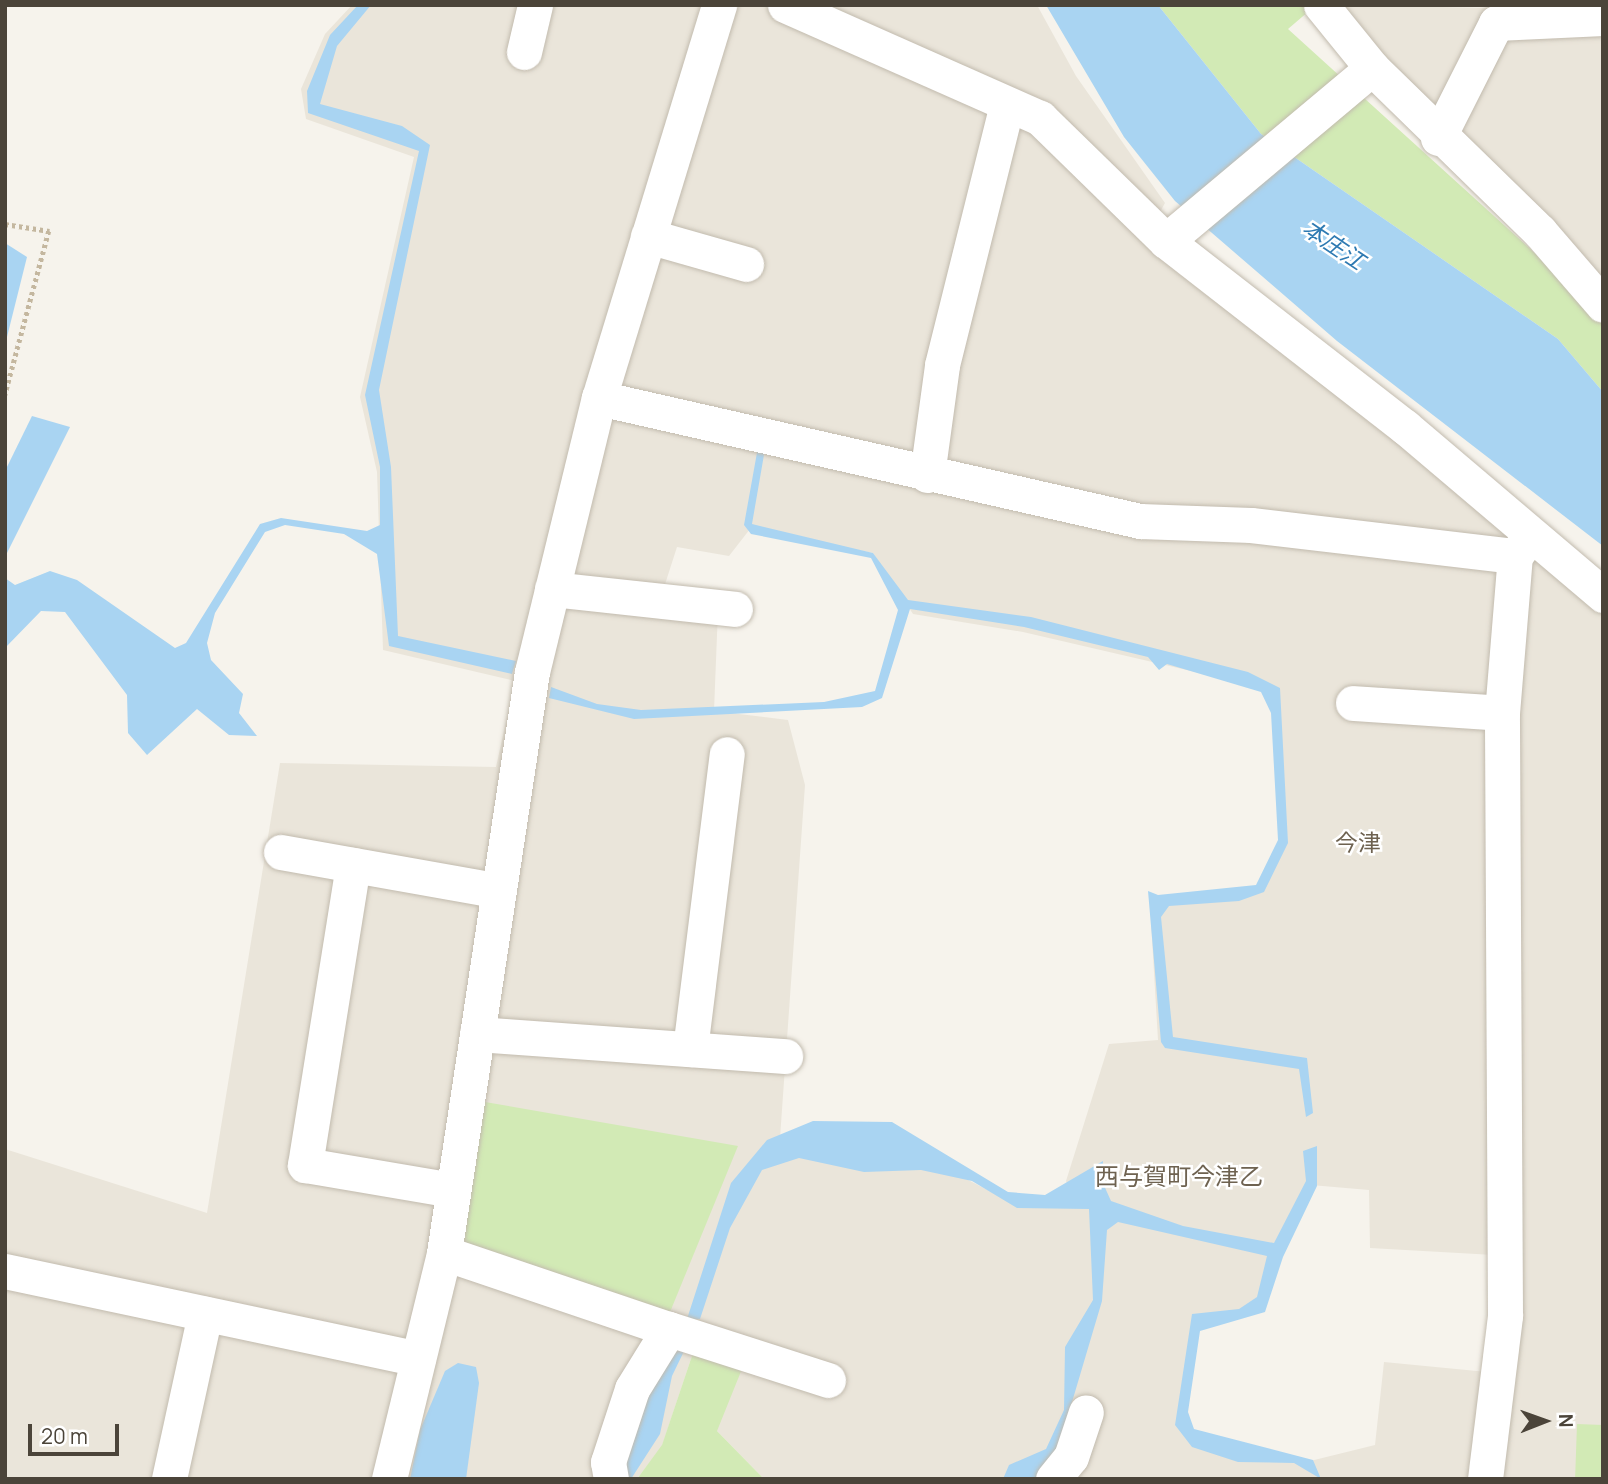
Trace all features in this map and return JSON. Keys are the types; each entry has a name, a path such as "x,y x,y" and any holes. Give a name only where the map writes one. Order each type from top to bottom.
{"street":[{"path":"524,52 535,5"},
{"path":"389,1479 444,1253 532,672 599,398 719,5"},
{"path":"785,5 1040,118 1069,141 1170,238 1405,427 1522,546 1603,595"},
{"path":"1321,5 1369,71 1540,232 1603,305"},
{"path":"1438,138 1496,23 1544,12 1603,18"},
{"path":"1170,238 1369,71"},
{"path":"927,475 942,365 1007,105"},
{"path":"648,236 747,264"},
{"path":"599,398 927,475 1140,521 1251,524 1522,546"},
{"path":"1485,1479 1505,1316 1502,713 1522,546"},
{"path":"552,589 735,609"},
{"path":"1353,704 1502,713"},
{"path":"690,1049 727,754"},
{"path":"281,852 499,891"},
{"path":"353,865 305,1165 453,1190"},
{"path":"477,1034 785,1056"},
{"path":"444,1253 828,1380"},
{"path":"5,1271 418,1359"},
{"path":"169,1479 205,1314"},
{"path":"611,1479 608,1462 632,1389 669,1329"},
{"path":"1054,1479 1071,1457 1086,1412"}],"path":[{"path":"5,224 49,231 5,395"}],"shaded area":[{"path":"352,5 1037,5 1076,76 1165,203 1155,221 1603,574 1603,1479 764,1479 717,1431 696,1344 662,1446 637,1479 5,1479 5,1149 207,1213 280,763 496,767 515,681 383,650 377,472 360,397 414,157 306,119 301,89 325,34","holes":["750,529 873,553 913,614 1023,632 1273,690 1285,842 1259,891 1150,905 1158,1040 1109,1044 1066,1181 1073,1197 1015,1204 939,1165 779,1152 805,785 788,720 714,711 718,610 658,606 677,547 729,556","1311,1185 1369,1190 1370,1248 1494,1255 1487,1372 1384,1362 1375,1445 1302,1463 1191,1436 1181,1414 1197,1324 1259,1305"]},
{"path":"1329,5 1603,10 1603,292"}],"green space":[{"path":"1158,5 1316,5 1288,29 1603,315 1603,392 1558,339 1261,134"},
{"path":"485,1102 738,1146 668,1317 458,1241"},
{"path":"696,1344 746,1359 717,1431 764,1479 637,1479 662,1445"},
{"path":"1577,1424 1603,1425 1601,1479 1575,1479"}],"water":[{"path":"358,5 371,5 337,46 320,104 402,126 430,145 379,390 391,467 398,636 516,661 512,674 389,646 377,554 344,534 285,525 265,532 215,613 207,643 211,660 243,694 239,713 257,736 229,735 197,709 147,755 128,733 127,695 65,612 41,611 5,648 5,578 15,585 50,571 77,580 175,648 186,643 260,524 281,518 367,531 380,525 380,467 365,395 419,151 308,113 307,91 330,35"},
{"name":"本庄江","path":"1046,5 1158,5 1261,134 1558,339 1603,392 1603,546 1337,341 1175,201 1124,137"},
{"path":"5,243 27,257 5,345"},
{"path":"32,416 70,427 5,557 5,471"},
{"path":"758,447 765,449 752,524 873,553 908,600 1031,617 1248,672 1280,688 1288,843 1264,892 1239,901 1169,906 1161,917 1173,1037 1307,1058 1313,1113 1306,1117 1299,1069 1165,1048 1161,1042 1148,891 1158,895 1256,885 1278,840 1271,713 1261,692 1167,664 1159,670 1148,657 1024,627 910,609 882,698 862,707 634,719 549,698 551,687 597,704 641,710 824,702 875,691 898,610 871,558 751,534 744,525"},
{"path":"813,1121 892,1122 1008,1192 1045,1195 1103,1161 1102,1181 1111,1201 1183,1226 1274,1243 1306,1181 1303,1151 1317,1146 1317,1186 1283,1257 1265,1312 1200,1331 1188,1412 1194,1429 1313,1460 1321,1479 1294,1463 1238,1462 1192,1447 1175,1425 1192,1314 1239,1309 1257,1297 1267,1256 1118,1222 1107,1230 1102,1301 1056,1456 1040,1479 1003,1479 1009,1465 1046,1449 1064,1410 1065,1347 1093,1300 1089,1209 1017,1208 972,1181 921,1170 864,1172 799,1158 762,1170 730,1228 700,1319 687,1319 731,1183 767,1140"},
{"path":"676,1342 687,1345 672,1376 660,1434 631,1479 615,1479 624,1433"},
{"path":"458,1363 476,1367 479,1383 466,1479 410,1479 420,1430 445,1371"}],"district":[{"name":"今津","path":"1358,842"},
{"name":"西与賀町今津乙","path":"1179,1176"}]}
